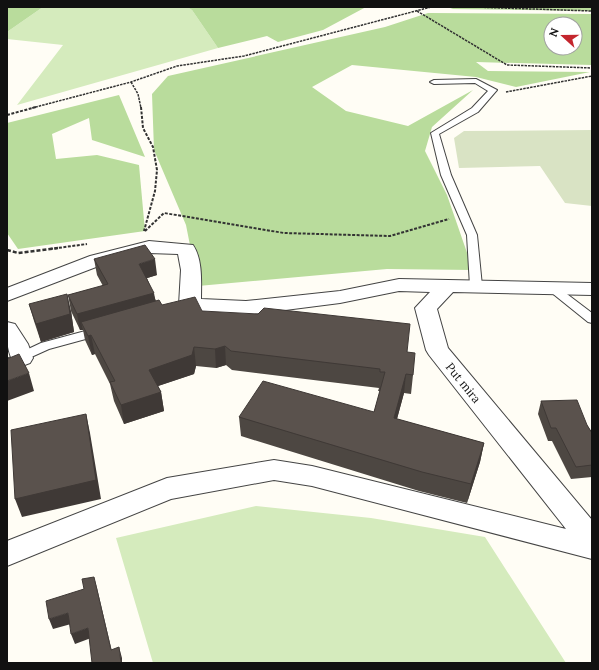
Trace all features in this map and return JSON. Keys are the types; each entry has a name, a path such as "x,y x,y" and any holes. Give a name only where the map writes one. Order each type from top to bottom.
{"street":[{"path":"7,295 97,260 149,247 186,249 191,270 182,307 246,308 340,297 399,285 592,289"},
{"name":"Put mira","path":"448,286 426,308 437,350 592,540"},
{"path":"7,329 17,344 14,361"},
{"path":"7,554 167,489 274,470 312,476 592,547"}],"lane":[{"path":"434,82 476,81 493,90 475,110 435,133 446,175 472,235 476,286"},
{"path":"543,287 592,319"},
{"path":"14,361 45,346 110,328"}],"path":[{"path":"7,115 131,82 177,66 244,56 431,7"},
{"path":"473,7 592,11"},
{"path":"417,11 507,65 592,68"},
{"path":"488,95 592,76"},
{"path":"131,82 141,99 143,129 154,150 158,178 144,231"},
{"path":"137,233 144,231 164,213 284,233 390,236 464,214"},
{"path":"7,250 18,254 89,244"}],"green space":[{"path":"7,7 43,7 7,32"},
{"path":"43,7 187,7 192,10 218,48 17,105 63,45 7,39 7,32"},
{"path":"187,7 366,7 323,30 278,42 267,36 218,48 192,10"},
{"path":"456,7 592,7 592,11 450,9"},
{"path":"428,13 592,14 592,65 476,62 488,71 590,72 516,87 476,77 352,65 312,87 346,111 408,126 473,90 432,127 425,151 447,195 473,270 387,269 198,286 186,225 154,150 152,94 168,76 385,27"},
{"path":"119,95 145,157 92,140 89,118 52,134 56,159 97,155 139,165 145,231 18,249 7,233 7,123"},
{"path":"592,130 592,206 565,203 540,166 459,168 454,138 464,131"},
{"path":"256,506 371,518 485,537 566,663 153,663 116,538"}],"building":[{"path":"145,245 155,259 139,264 154,293 77,314 68,295 108,284 94,259"},
{"path":"67,294 70,314 36,324 29,304"},
{"path":"195,297 202,311 258,314 264,308 410,324 407,352 415,353 413,375 406,374 394,418 484,443 471,484 422,472 239,417 263,381 374,412 385,372 380,372 380,369 231,351 225,346 215,349 194,347 192,355 149,370 161,392 121,405 110,382 115,381 91,335 88,336 81,322 159,300 162,305"},
{"path":"19,354 29,373 7,381 7,359"},
{"path":"577,400 587,425 592,433 592,465 576,467 556,428 551,428 541,401"},
{"path":"86,414 96,480 15,499 11,430"},
{"path":"94,577 111,650 119,647 121,663 92,663 88,628 71,634 68,613 49,619 46,601 84,589 82,579"}]}
